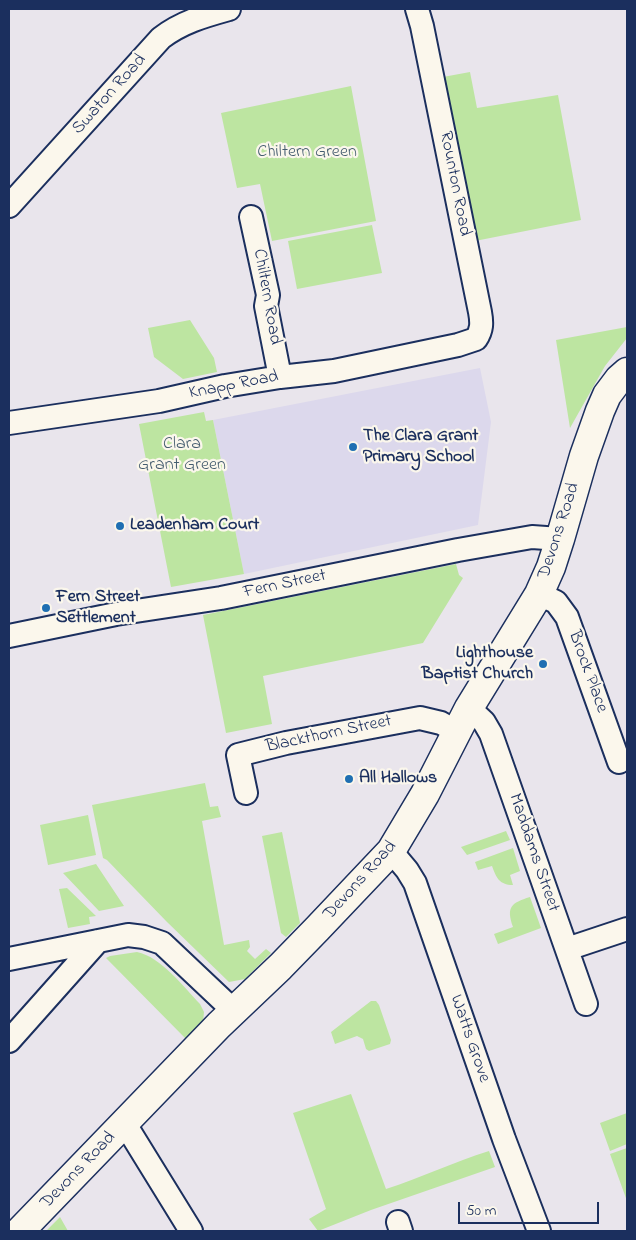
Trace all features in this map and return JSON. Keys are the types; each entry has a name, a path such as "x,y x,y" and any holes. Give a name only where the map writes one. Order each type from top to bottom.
{"main road":[{"name":"Devons Road","path":"20,1231 125,1124 131,1115 168,1077 293,955 391,851 425,794 463,720 539,594 551,567 584,456 600,411 607,395 627,372"}],"street":[{"name":"Swaton Road","path":"9,206 161,38 184,23 228,9"},
{"name":"Rounton Road","path":"417,9 482,323 480,333 476,339 458,345"},
{"name":"Chiltern Road","path":"251,217 268,295 266,306 280,377"},
{"name":"Knapp Road","path":"9,423 159,401 225,386 342,369 458,345"},
{"name":"Fern Street","path":"9,636 116,614 221,598 492,544 532,537 560,539"},
{"name":"Brock Place","path":"539,594 556,602 568,617 619,762"},
{"name":"Blackthorn Street","path":"246,793 238,755 286,743 420,718 441,722 463,720"},
{"name":"Maddams Street","path":"463,720 484,722 491,734 586,1004"},
{"name":"Watts Grove","path":"391,851 415,883 538,1231"},
{"path":"567,949 627,929"},
{"path":"9,958 128,935 144,938 162,943 234,1011"},
{"path":"9,1041 98,941"},
{"path":"125,1124 192,1231"}],"shaded area":[{"name":"The Clara Grant Primary School","path":"480,368 491,422 478,525 244,574 213,420"}],"green space":[{"path":"470,72 477,108 558,95 581,220 475,241 443,77"},
{"name":"Chiltern Green","path":"351,86 376,221 272,241 260,184 237,188 221,113"},
{"path":"372,225 382,273 297,289 288,241"},
{"path":"190,320 214,358 217,372 183,379 154,357 148,328"},
{"path":"627,327 627,338 605,366 570,428 556,340"},
{"name":"Clara Grant Green","path":"204,412 206,421 213,420 244,574 171,587 139,424"},
{"path":"456,564 459,575 463,578 423,643 263,676 272,724 226,733 203,615"},
{"path":"205,783 210,807 218,806 221,817 202,821 224,945 249,940 250,947 247,951 255,959 266,949 271,953 245,979 229,982 103,858 92,805"},
{"path":"88,815 96,855 48,865 40,825"},
{"path":"506,831 510,840 467,855 461,847"},
{"path":"282,832 300,923 286,937 281,933 262,836"},
{"path":"513,848 520,871 510,875 513,885 501,882 492,866 478,870 475,862"},
{"path":"96,864 124,906 99,911 63,873"},
{"path":"67,888 96,916 89,917 90,924 68,928 59,889"},
{"path":"530,897 541,928 498,944 494,934 513,927 510,910 514,904"},
{"path":"137,952 146,955 163,966 200,1004 204,1012 203,1022 186,1039 106,958"},
{"path":"371,1001 376,1001 379,1005 391,1040 390,1044 369,1051 366,1049 363,1039 357,1036 335,1044 331,1032"},
{"path":"351,1094 386,1189 489,1151 495,1167 371,1210 318,1231 309,1219 326,1209 293,1113"},
{"path":"627,1113 627,1144 610,1151 600,1123"},
{"path":"627,1148 627,1201 610,1154"},
{"path":"60,1217 68,1231 46,1231"}],"place":[{"name":"The Clara Grant Primary School","path":"353,447"},
{"name":"Leadenham Court","path":"120,526"},
{"name":"Fern Street Settlement","path":"46,608"},
{"name":"Lighthouse Baptist Church","path":"543,664"},
{"name":"All Hallows","path":"349,779"}]}
